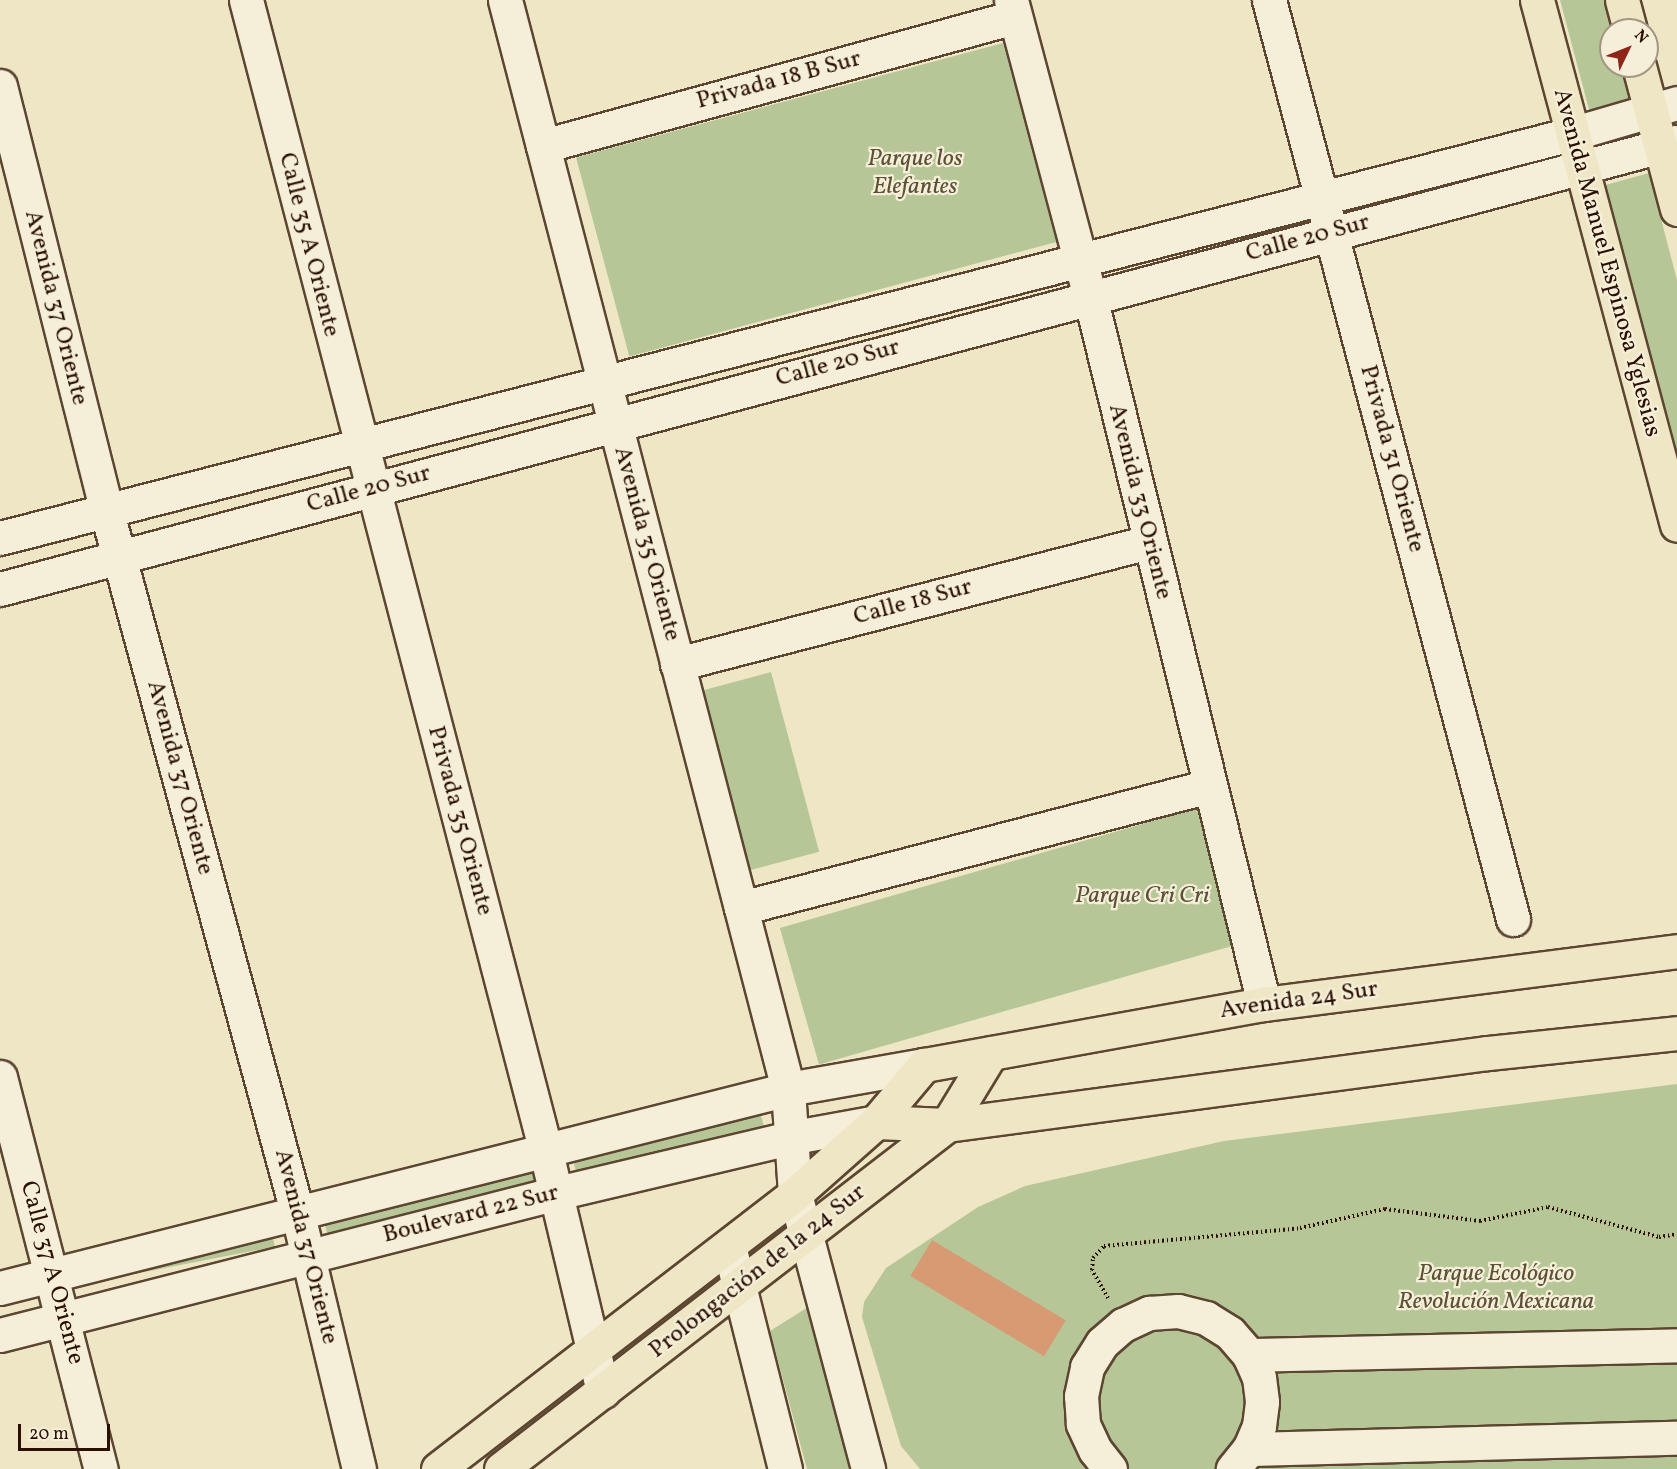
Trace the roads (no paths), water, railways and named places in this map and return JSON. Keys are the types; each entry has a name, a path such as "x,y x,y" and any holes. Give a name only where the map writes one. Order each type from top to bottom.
{"main road":[{"name":"Avenida Manuel Espinosa Yglesias","path":"1537,0 1677,525"},
{"path":"1622,0 1627,18"},
{"path":"1646,78 1664,106 1677,208"},
{"path":"1644,954 1677,929"},
{"name":"Avenida 24 Sur","path":"924,1065 1264,1004 1677,951"},
{"path":"947,1125 1488,1053 1677,1033"},
{"name":"Prolongación de la 24 Sur","path":"501,1469 806,1237 947,1125 991,1053"},
{"name":"Prolongación de la 24 Sur","path":"438,1469 795,1194 876,1122 924,1065"},
{"name":"Boulevard 22 Sur","path":"876,1122 947,1125"}],"street":[{"name":"Calle 35 A Oriente","path":"246,0 371,490"},
{"name":"Avenida 35 Oriente","path":"505,0 788,1089 789,1138 795,1194 868,1469"},
{"name":"Privada 31 Oriente","path":"1269,0 1513,919"},
{"name":"Privada 18 B Sur","path":"543,146 1013,8"},
{"name":"Avenida 33 Oriente","path":"1013,8 1090,296 1148,542 1264,1004"},
{"name":"Avenida 37 Oriente","path":"0,86 118,556 309,1257 358,1469"},
{"name":"Calle 20 Sur","path":"0,538 1078,257 1571,134 1664,106"},
{"name":"Calle 20 Sur","path":"0,589 1090,296 1669,144"},
{"name":"Privada 35 Oriente","path":"371,490 546,1152"},
{"name":"Calle 18 Sur","path":"677,664 1148,542"},
{"path":"741,908 1209,786"},
{"name":"Boulevard 22 Sur","path":"0,1288 298,1215 788,1089 924,1065"},
{"name":"Calle 37 A Oriente","path":"0,1077 101,1469"},
{"name":"Boulevard 22 Sur","path":"0,1335 557,1193 789,1138 876,1122"},
{"path":"546,1152 603,1391"},
{"path":"729,1246 741,1286 785,1469"},
{"path":"1110,1469 1095,1450 1083,1424 1081,1396 1087,1367 1102,1343 1123,1324 1149,1313 1178,1311 1206,1318 1230,1333 1249,1355 1259,1377 1262,1402 1259,1426 1241,1459"},
{"path":"1249,1355 1677,1345"},
{"path":"1241,1459 1677,1438"}],"park label":[{"name":"Parque los Elefantes","path":"915,174"},
{"name":"Parque Cri Cri","path":"1142,897"},
{"name":"Parque Ecológico Revolución Mexicana","path":"1496,1289"}]}
